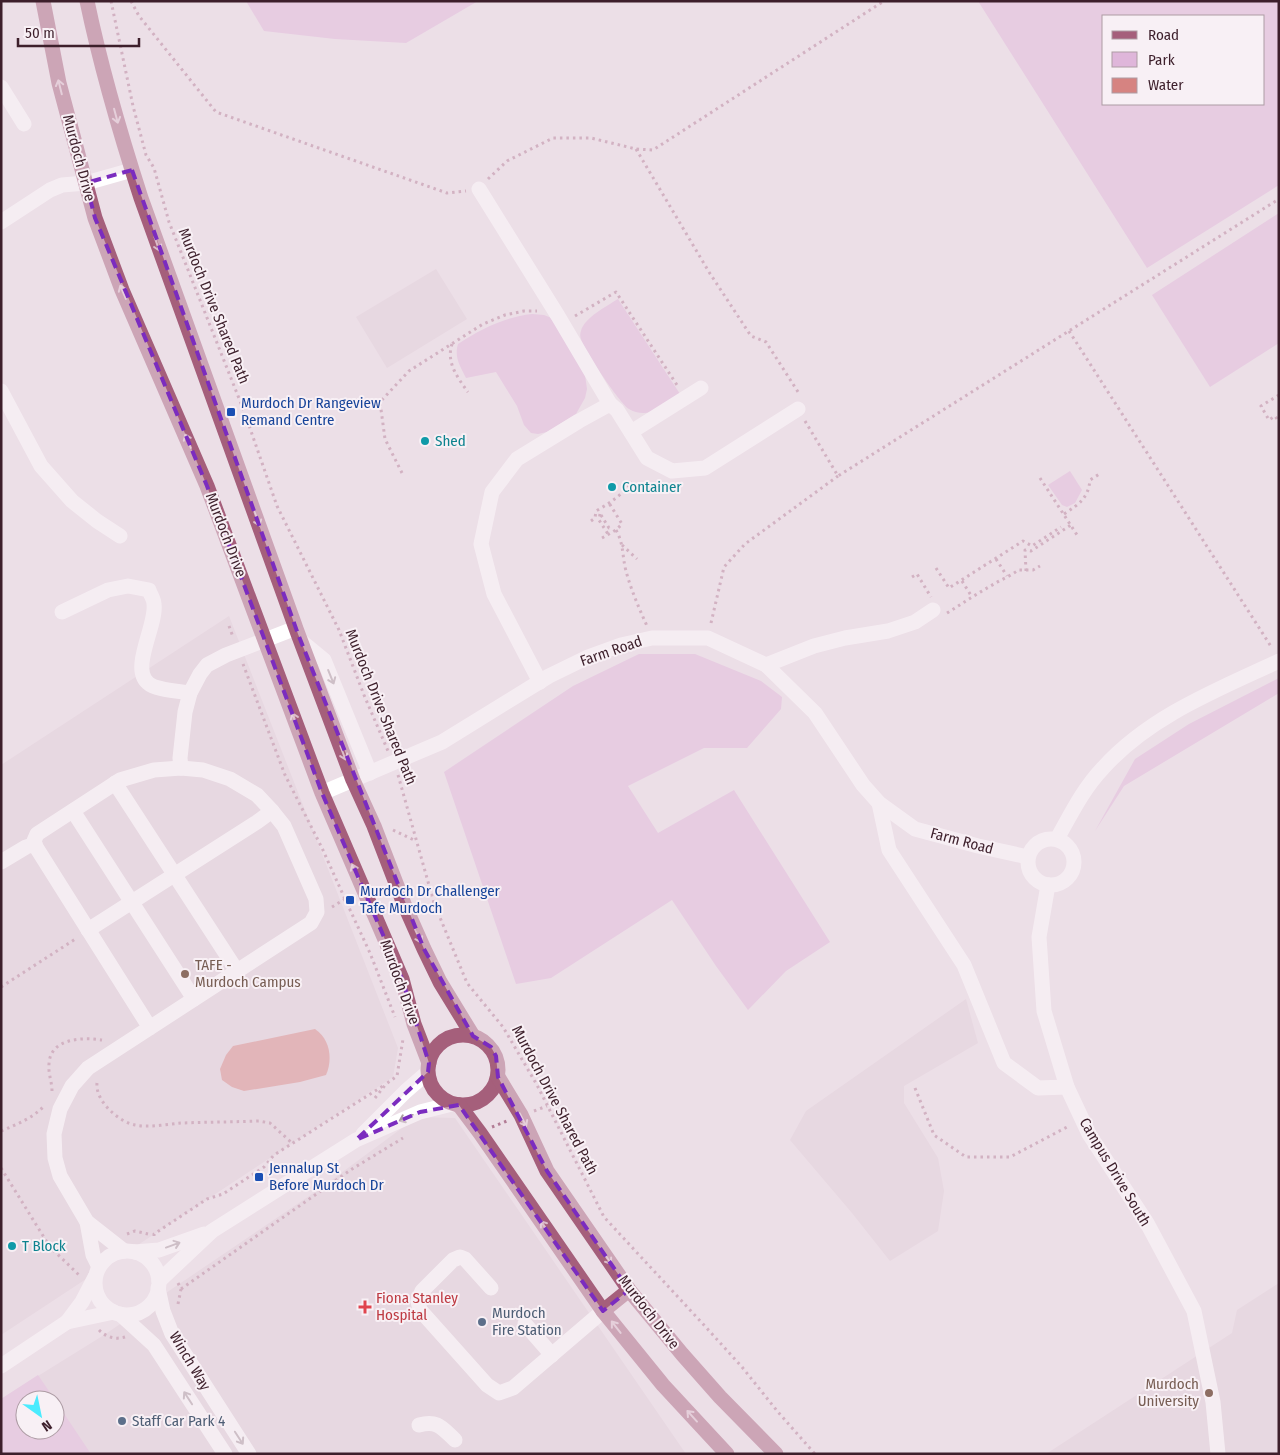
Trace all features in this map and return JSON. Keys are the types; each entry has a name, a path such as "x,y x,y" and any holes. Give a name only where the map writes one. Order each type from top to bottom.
{"main road":[{"name":"Murdoch Drive","path":"43,1 58,83 95,218 108,254 207,486 322,793 402,979 431,1084 436,1093 444,1100 456,1105 480,1133 603,1311 663,1385 727,1454"},
{"name":"Murdoch Drive","path":"87,1 95,40 132,170 168,276 353,780 374,826 404,904 424,949 440,982 473,1036 482,1040 496,1056 499,1067 498,1078 521,1115 547,1171 629,1290 682,1354 740,1418 776,1454"},
{"path":"428,1068 433,1052 440,1044 456,1036 473,1036"},
{"path":"456,1105 470,1105 479,1102 488,1096 498,1078"},
{"path":"603,1311 629,1290"}],"street":[{"path":"3,95 24,124"},
{"path":"1,222 50,190 62,186 86,183 132,170"},
{"path":"479,189 610,404 617,410 647,458 672,471 705,468 798,409"},
{"path":"631,432 701,388"},
{"path":"1,391 41,466 72,501 97,522 120,536"},
{"path":"540,682 494,594 485,561 481,544 492,492 517,459 578,421 610,404"},
{"path":"62,612 108,590 128,586 149,590 154,604 153,622 146,641 142,661 143,678 154,687 190,693"},
{"path":"766,665 814,646 845,638 888,631 915,622 936,608"},
{"path":"180,768 185,712 190,693 207,665 226,655 265,640 298,634 324,660 370,773"},
{"name":"Farm Road","path":"322,793 442,742 540,682 588,657 621,645 652,638 708,638 766,665 815,713 862,785 879,803 915,829 1028,857"},
{"path":"1058,839 1081,796 1102,768 1130,741 1162,719 1276,656"},
{"path":"87,1222 129,1252 143,1256 156,1270 158,1285 154,1299 147,1308 132,1315 117,1313 108,1310 100,1300 95,1288 98,1271 87,1222 60,1176 55,1158 54,1134 60,1110 72,1086 88,1068 150,1028 310,923 317,912 316,899 284,826 272,810 257,795 230,780 203,770 180,768 154,770 120,780 37,834 34,840 36,848 150,1028"},
{"path":"116,783 237,971"},
{"path":"879,803 889,850 964,965 1004,1063 1038,1088 1067,1087"},
{"path":"88,930 257,822 272,810"},
{"path":"73,811 194,999"},
{"path":"1045,839 1058,839 1066,843 1073,852 1074,869 1064,882 1048,885 1040,882 1032,875 1028,866 1028,857 1036,843 1045,839"},
{"path":"1,862 26,846 35,844"},
{"name":"Campus Drive South","path":"1048,885 1039,937 1044,1011 1067,1087 1089,1134 1147,1223 1194,1312 1213,1402 1218,1454"},
{"path":"356,1140 428,1068"},
{"path":"1,1366 67,1322 82,1302 103,1262 112,1255 159,1250 212,1231 356,1140 420,1112 456,1105"},
{"path":"158,1285 212,1231"},
{"path":"491,1288 466,1259 460,1257 453,1260 422,1291 418,1301 420,1310 487,1385 499,1393 513,1388 603,1311"},
{"name":"Winch Way","path":"158,1285 163,1311 172,1334 249,1454"},
{"path":"67,1322 117,1313"},
{"name":"Winch Way","path":"117,1313 154,1346 225,1454"},
{"path":"525,1324 552,1354"},
{"path":"740,1418 766,1454"},
{"path":"419,1425 430,1422 439,1426 456,1440"}],"path":[{"name":"Murdoch Drive Shared Path","path":"111,1 133,106 146,155 154,168 169,222 244,411 276,506 339,630 364,695 401,781 434,903 467,983 503,1027 537,1085 604,1217 742,1367 814,1454"},
{"path":"131,1 139,16 216,112 447,193 479,189 507,161 553,138 591,138 636,149 653,150 884,1"},
{"path":"636,149 709,272 745,328 751,336 766,342 801,396 798,409 838,476"},
{"path":"708,638 724,567 745,544 838,476 1279,199"},
{"path":"402,473 385,439 380,402 408,371 483,324 506,315 524,311 538,311 558,316 575,316 616,292 685,398"},
{"path":"1069,330 1276,656"},
{"path":"453,343 449,353 453,368 468,392"},
{"path":"1279,395 1261,406 1269,420 1275,416 1279,422"},
{"path":"1064,514 1086,497 1089,491 1090,480 1100,473"},
{"path":"1040,478 1079,538"},
{"path":"591,521 595,518 596,511 625,491 632,482"},
{"path":"602,538 622,524 609,503"},
{"path":"608,534 602,518 611,528"},
{"path":"1025,550 1031,551 1071,525"},
{"path":"936,568 949,588 1023,541 1032,546 1061,527"},
{"path":"616,530 621,539 626,570 652,638"},
{"path":"1026,571 1025,550 1027,544"},
{"path":"622,545 637,559"},
{"path":"996,559 1007,576"},
{"path":"912,577 917,574 936,608 972,597 1018,570 1033,570 1040,566"},
{"path":"962,581 972,597"},
{"path":"248,678 285,775 322,848 370,953 396,1021"},
{"path":"317,912 330,908 345,899"},
{"path":"1,987 88,930"},
{"path":"370,1105 386,1084 397,1076 403,1038"},
{"path":"99,1076 96,1085 99,1097 116,1116 134,1125 259,1121 270,1123 292,1143"},
{"path":"915,1088 934,1135 966,1157 1010,1157 1082,1119"},
{"path":"181,1290 352,1169 410,1133"},
{"path":"1,1168 50,1247 79,1275"},
{"path":"122,1236 135,1231 144,1234 154,1234"}],"highlighted area":[{"path":"132,170 298,634 424,949 473,1036 491,1047 496,1056 498,1077 547,1171 629,1290 603,1311 459,1105 420,1112 356,1140 428,1072 429,1063 402,979 322,793 207,486 95,218 86,183"}],"shaded area":[{"path":"436,269 467,319 387,368 356,317"},
{"name":"TAFE - Murdoch Campus","path":"229,616 398,1048 393,1077 1,1335 1,765"},
{"path":"966,999 978,1043 904,1086 904,1103 938,1158 944,1191 938,1231 890,1261 790,1140 806,1111"},
{"name":"Fiona Stanley Hospital","path":"417,1117 455,1118 686,1454 1,1454 1,1399 15,1390 15,1440 65,1440 65,1390 15,1390 104,1335 318,1190"},
{"name":"Murdoch University","path":"1279,1283 1279,1454 1046,1454 1232,1333 1237,1310"}],"green space":[{"path":"246,1 478,1 406,43 335,39 264,31"},
{"path":"978,1 1279,1 1279,185 1147,268"},
{"path":"1279,213 1279,343 1210,387 1152,295"},
{"path":"618,299 680,394 651,412 637,412 629,409 624,404 595,364 580,335 586,322"},
{"path":"532,314 544,315 554,319 585,375 587,389 585,398 576,414 547,432 538,434 531,433 524,425 517,406 496,372 466,378 458,361 457,353 458,344 475,333 512,318"},
{"path":"1070,471 1082,490 1075,503 1067,507 1062,505 1048,485"},
{"path":"639,654 695,654 761,681 782,697 781,709 747,748 704,748 628,786 658,833 734,790 830,942 786,971 748,1010 672,900 551,978 516,984 444,772 573,686"},
{"path":"1279,678 1279,693 1124,786 1095,831 1135,759 1189,724"},
{"path":"38,1375 48,1390 15,1390 15,1440 65,1440 65,1415 91,1454 1,1454 1,1399"}],"water":[{"path":"315,1029 324,1038 329,1050 330,1056 326,1075 300,1082 244,1091 232,1087 222,1080 220,1069 226,1055 233,1046"}],"place":[{"name":"Murdoch Dr Rangeview Remand Centre","path":"231,412"},
{"name":"Shed","path":"425,441"},
{"name":"Container","path":"612,487"},
{"name":"Murdoch Dr Challenger Tafe Murdoch","path":"350,900"},
{"name":"TAFE - Murdoch Campus","path":"185,974"},
{"name":"Jennalup St Before Murdoch Dr","path":"259,1177"},
{"name":"T Block","path":"12,1246"},
{"name":"Fiona Stanley Hospital","path":"365,1307"},
{"name":"Murdoch Fire Station","path":"482,1322"},
{"name":"Murdoch University","path":"1209,1393"},
{"name":"Staff Car Park 4","path":"122,1421"}]}
